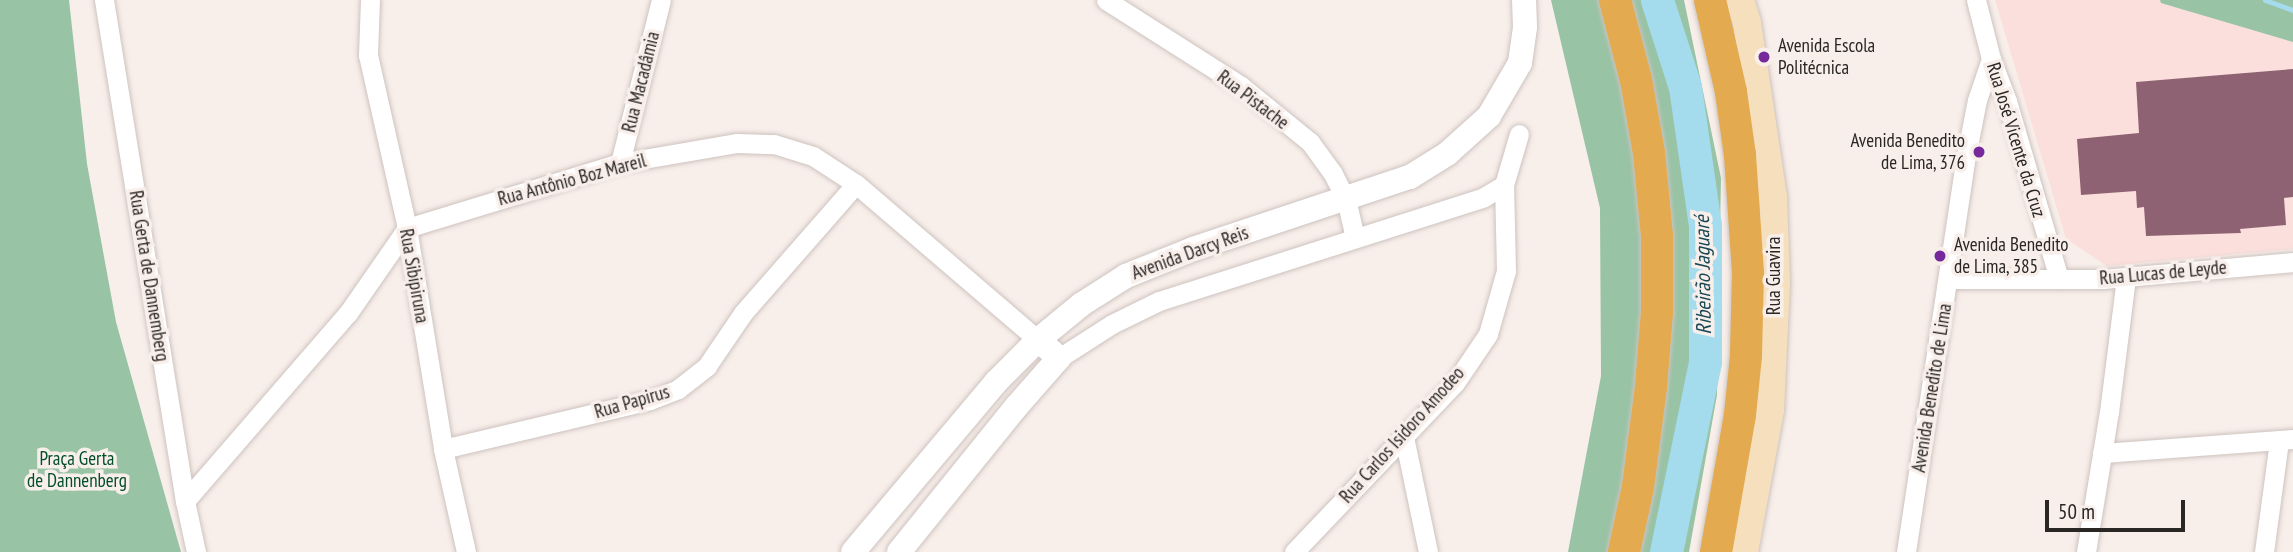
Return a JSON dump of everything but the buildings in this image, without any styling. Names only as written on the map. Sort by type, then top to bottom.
[{"type":"highway","points":[[1615,0],[1636,80],[1649,153],[1657,236],[1657,312],[1651,387],[1638,487],[1624,552]]},
{"type":"highway","points":[[1710,0],[1736,130],[1748,274],[1746,356],[1740,415],[1716,552]]},
{"type":"main road","name":"Rua Guavira","points":[[1740,0],[1749,35],[1773,196],[1776,284],[1770,410],[1745,552]]},
{"type":"street","name":"Rua Gerta de Dannemberg","points":[[104,0],[185,501],[196,552]]},
{"type":"street","name":"Rua Sibipiruna","points":[[370,0],[368,55],[407,228],[443,449],[466,552]]},
{"type":"street","name":"Rua Macadâmia","points":[[620,163],[661,0]]},
{"type":"street","name":"Rua Pistache","points":[[1106,0],[1241,86],[1310,142],[1333,174],[1346,199],[1355,238]]},
{"type":"street","name":"Avenida Darcy Reis","points":[[853,552],[974,406],[1038,340],[1082,304],[1126,276],[1193,249],[1410,177],[1447,154],[1489,116],[1520,63],[1525,27],[1524,0]]},
{"type":"street","name":"Rua José Vicente da Cruz","points":[[1976,0],[1991,59],[2007,101],[2059,279]]},
{"type":"street","name":"Avenida Benedito de Lima","points":[[1906,552],[1972,124],[1991,59]]},
{"type":"street","points":[[1504,185],[1519,134]]},
{"type":"street","name":"Rua Antônio Boz Mareil","points":[[407,228],[620,163],[737,143],[774,144],[813,156],[856,184],[1059,358]]},
{"type":"street","name":"Rua Papirus","points":[[443,449],[650,400],[678,389],[707,366],[743,313],[856,184]]},
{"type":"street","name":"Avenida Darcy Reis","points":[[899,552],[1059,358],[1112,324],[1159,301],[1464,204],[1504,185]]},
{"type":"street","name":"Rua Carlos Isidoro Amodeo","points":[[1294,552],[1455,383],[1488,334],[1506,271],[1504,185]]},
{"type":"street","points":[[185,501],[348,313],[407,228]]},
{"type":"street","name":"Rua Lucas de Leyde","points":[[1949,279],[2126,276],[2293,262]]},
{"type":"street","points":[[2086,552],[2126,276]]},
{"type":"street","points":[[974,406],[985,423],[985,446]]},
{"type":"street","points":[[1404,437],[1428,552]]},
{"type":"street","points":[[2102,453],[2286,440],[2263,552]]},
{"type":"shaded area","points":[[1995,0],[2199,0],[2293,28],[2293,249],[2107,266],[2066,239]]},
{"type":"green space","name":"Praça Gerta de Dannenberg","points":[[0,0],[69,0],[87,164],[116,322],[181,552],[0,552]]},
{"type":"green space","points":[[1551,0],[1684,0],[1721,178],[1717,395],[1689,552],[1568,552],[1601,376],[1600,208]]},
{"type":"green space","points":[[2160,0],[2293,0],[2293,42],[2161,3]]},
{"type":"waterway","name":"Ribeirão Jaguaré","points":[[1657,0],[1685,87],[1705,225],[1705,362],[1666,552]]},
{"type":"waterway","points":[[2265,0],[2293,10]]},
{"type":"place","name":"Avenida Escola Politécnica","points":[[1764,57]]},
{"type":"place","name":"Avenida Benedito de Lima, 376","points":[[1979,152]]},
{"type":"place","name":"Avenida Benedito de Lima, 385","points":[[1940,256]]}]
